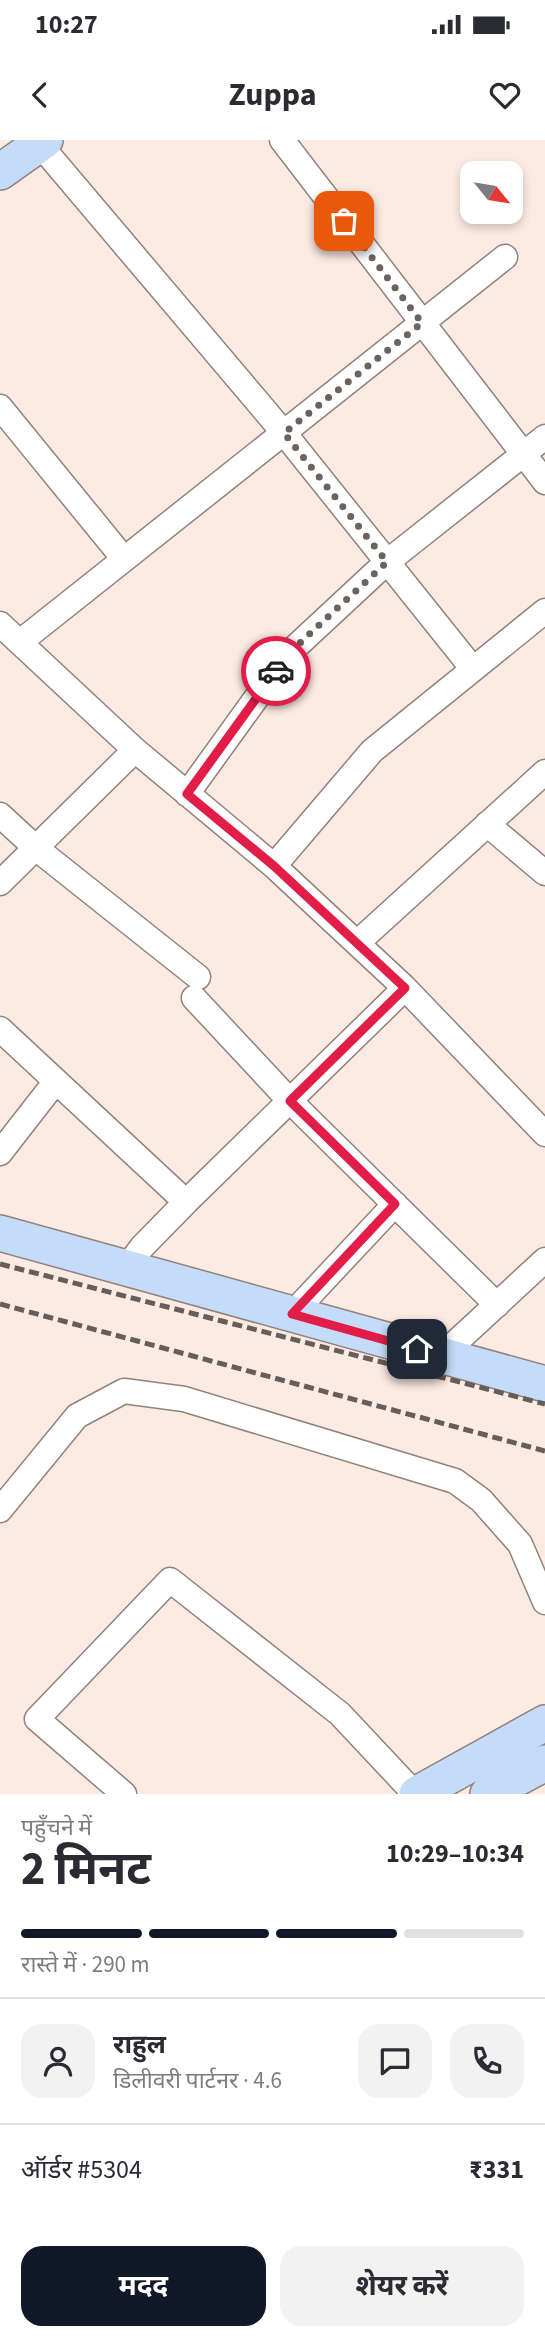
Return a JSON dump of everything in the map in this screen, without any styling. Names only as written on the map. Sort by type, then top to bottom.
[{"type":"street","points":[[282,140],[545,482]]},
{"type":"street","points":[[0,172],[40,142],[284,433],[473,669]]},
{"type":"street","points":[[20,642],[505,257]]},
{"type":"street","points":[[0,407],[124,559]]},
{"type":"street","points":[[187,794],[288,654],[387,562],[545,437]]},
{"type":"street","points":[[0,624],[135,750],[274,866],[357,943],[405,988],[545,1134]]},
{"type":"street","points":[[274,866],[372,751],[473,669],[540,624]]},
{"type":"street","points":[[0,883],[135,750]]},
{"type":"street","points":[[357,943],[545,772]]},
{"type":"street","points":[[0,815],[196,988],[290,1101],[497,1305]]},
{"type":"street","points":[[487,824],[545,873]]},
{"type":"street","points":[[126,1268],[142,1247],[186,1202],[405,988]]},
{"type":"street","points":[[0,1029],[186,1202]]},
{"type":"street","points":[[0,1153],[56,1081]]},
{"type":"street","points":[[292,1314],[395,1204]]},
{"type":"street","points":[[0,1233],[545,1384]]},
{"type":"street","points":[[441,1356],[545,1260]]},
{"type":"street","points":[[0,1510],[77,1416],[124,1391],[184,1399],[454,1481],[481,1500],[520,1544],[545,1602]]},
{"type":"street","points":[[111,1790],[37,1719],[170,1580],[340,1714],[416,1794],[545,1723]]},
{"type":"street","points":[[497,1748],[501,1786],[545,1763]]},
{"type":"railway","points":[[0,1264],[545,1404]]},
{"type":"railway","points":[[0,1304],[545,1451]]},
{"type":"way so far","points":[[276,671],[288,654],[387,562],[284,433],[422,323],[344,221]]},
{"type":"route","points":[[276,671],[187,794],[274,866],[405,988],[290,1101],[395,1204],[292,1314],[417,1349]]}]
